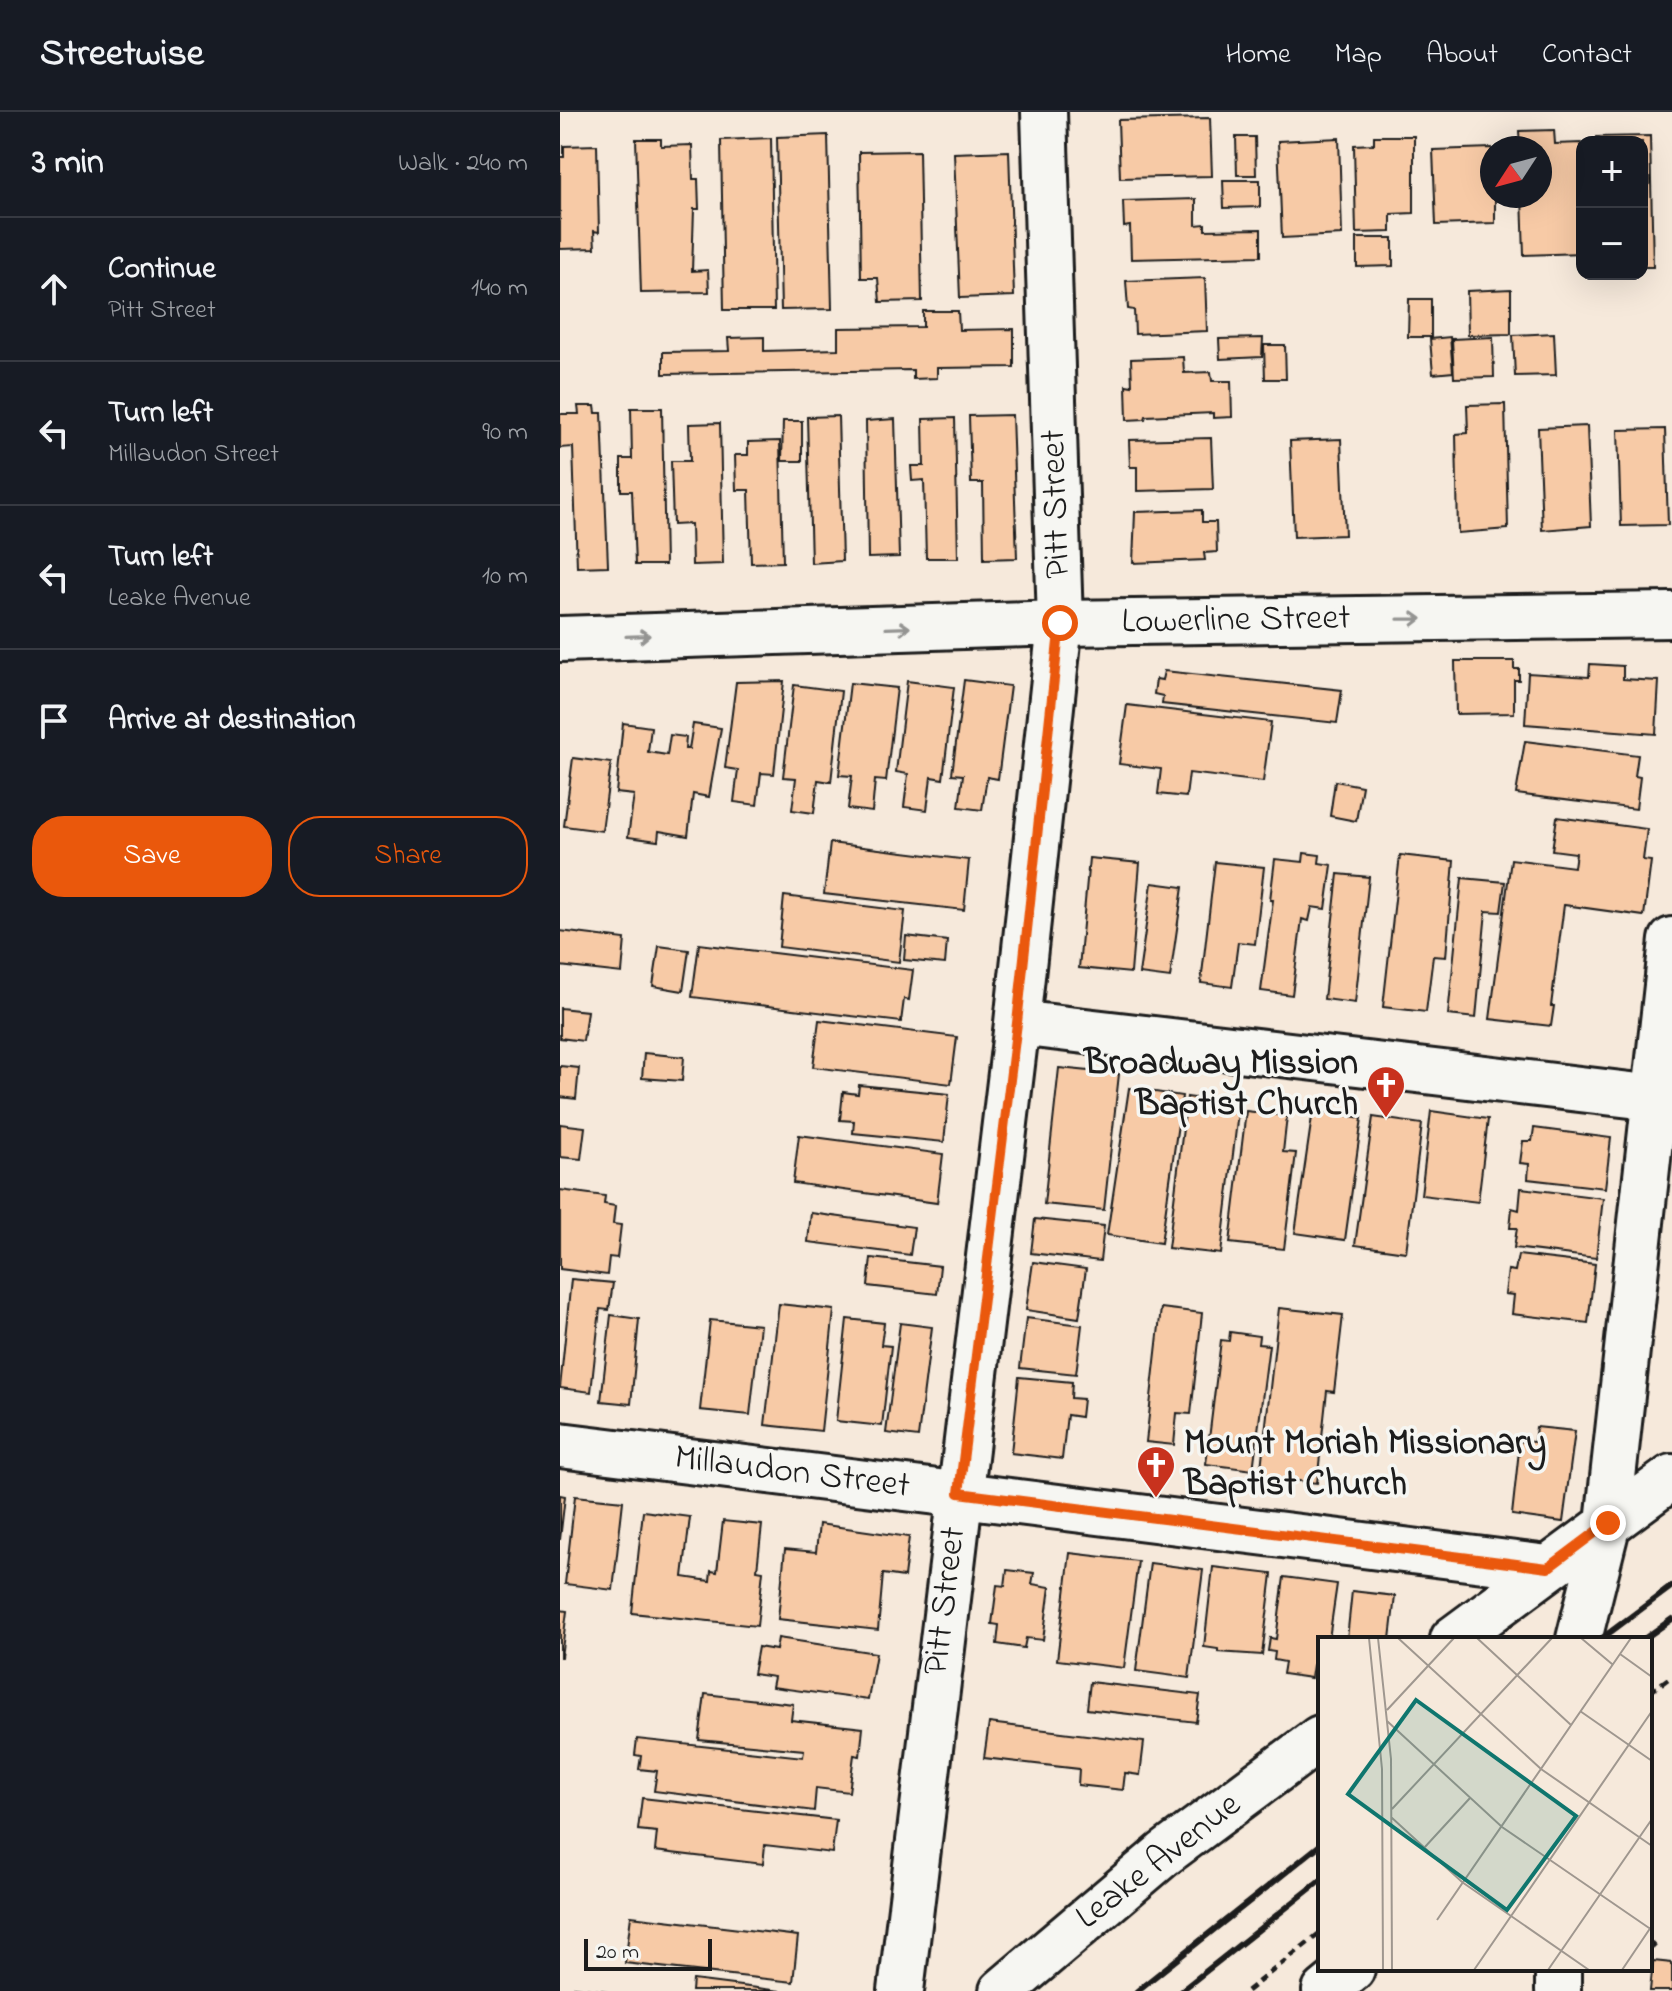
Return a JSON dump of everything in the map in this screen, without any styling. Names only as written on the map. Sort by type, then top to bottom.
[{"type":"street","name":"Pitt Street","points":[[901,1991],[1017,1023],[1060,623],[1044,112]]},
{"type":"street","name":"Lowerline Street","points":[[560,639],[1060,623],[1672,615]]},
{"type":"street","points":[[1580,1637],[1608,1523],[1672,940]]},
{"type":"street","points":[[1017,1023],[1656,1098]]},
{"type":"street","name":"Millaudon Street","points":[[560,1445],[1548,1568]]},
{"type":"street","points":[[1456,1637],[1672,1477]]},
{"type":"street","points":[[1548,1568],[1567,1637]]},
{"type":"street","name":"Leake Avenue","points":[[1002,1991],[1164,1854],[1318,1739]]},
{"type":"street","points":[[1325,1991],[1350,1971]]},
{"type":"path","points":[[1652,1691],[1672,1676]]},
{"type":"path","points":[[1247,1991],[1318,1935]]},
{"type":"building","points":[[1210,118],[1212,176],[1120,178],[1118,120]]},
{"type":"building","points":[[1554,130],[1555,144],[1576,143],[1576,253],[1524,255],[1522,208],[1552,208],[1552,136],[1519,136],[1519,131]]},
{"type":"building","points":[[828,135],[832,309],[781,310],[777,137]]},
{"type":"building","points":[[1374,136],[1414,136],[1414,213],[1391,214],[1391,232],[1356,233],[1354,145],[1374,144]]},
{"type":"building","points":[[1650,136],[1653,267],[1648,267]]},
{"type":"building","points":[[1236,137],[1255,137],[1256,175],[1237,175]]},
{"type":"building","points":[[771,138],[774,310],[724,310],[721,140]]},
{"type":"building","points":[[1339,138],[1342,235],[1282,238],[1278,141]]},
{"type":"building","points":[[636,139],[661,139],[661,146],[692,145],[693,179],[698,179],[699,209],[694,209],[692,271],[708,270],[709,292],[641,293]]},
{"type":"building","points":[[597,145],[599,232],[594,231],[595,248],[560,249],[560,157],[564,157],[564,146]]},
{"type":"building","points":[[1480,148],[1480,208],[1495,208],[1495,223],[1436,225],[1433,150]]},
{"type":"building","points":[[919,151],[922,301],[880,302],[878,278],[861,278],[859,152]]},
{"type":"building","points":[[1009,151],[1014,296],[960,298],[954,153]]},
{"type":"building","points":[[1223,180],[1260,180],[1260,207],[1224,208]]},
{"type":"building","points":[[1196,199],[1196,225],[1205,224],[1205,230],[1261,229],[1261,256],[1131,259],[1130,226],[1124,227],[1123,201]]},
{"type":"building","points":[[1357,238],[1393,238],[1393,266],[1357,267]]},
{"type":"building","points":[[1205,278],[1207,331],[1135,334],[1134,310],[1128,309],[1126,281]]},
{"type":"building","points":[[1511,289],[1511,334],[1468,335],[1467,291]]},
{"type":"building","points":[[1409,299],[1431,299],[1431,337],[1408,337]]},
{"type":"building","points":[[923,311],[958,311],[959,330],[1014,329],[1014,367],[937,368],[937,378],[913,379],[913,370],[663,374],[663,352],[729,351],[728,338],[764,337],[764,351],[838,349],[838,328],[923,327]]},
{"type":"building","points":[[1554,333],[1556,375],[1515,376],[1513,335]]},
{"type":"building","points":[[1450,337],[1453,372],[1433,374],[1430,339]]},
{"type":"building","points":[[1493,337],[1494,377],[1454,378],[1452,339]]},
{"type":"building","points":[[1263,338],[1262,357],[1220,359],[1219,339]]},
{"type":"building","points":[[1264,345],[1285,345],[1286,379],[1265,379]]},
{"type":"building","points":[[1183,357],[1184,373],[1211,372],[1212,381],[1231,381],[1232,417],[1213,418],[1213,413],[1146,416],[1145,419],[1127,420],[1126,385],[1132,386],[1131,359]]},
{"type":"building","points":[[1505,404],[1508,529],[1458,533],[1456,434],[1468,433],[1467,405]]},
{"type":"building","points":[[578,406],[595,406],[596,413],[602,413],[608,566],[577,567],[573,447],[560,448],[560,414],[579,414]]},
{"type":"building","points":[[631,408],[662,408],[665,565],[635,565],[632,491],[621,491],[621,459],[632,459]]},
{"type":"building","points":[[1012,415],[1017,558],[984,559],[983,483],[971,483],[969,416]]},
{"type":"building","points":[[838,416],[842,561],[811,563],[807,417]]},
{"type":"building","points":[[955,418],[958,558],[926,558],[924,480],[912,481],[911,466],[924,466],[923,419]]},
{"type":"building","points":[[895,419],[899,557],[868,558],[866,421]]},
{"type":"building","points":[[783,421],[802,421],[802,461],[782,461]]},
{"type":"building","points":[[720,423],[723,564],[692,565],[691,524],[673,525],[671,461],[690,461],[689,424]]},
{"type":"building","points":[[1587,426],[1591,526],[1542,530],[1538,428]]},
{"type":"building","points":[[1665,429],[1668,525],[1621,526],[1618,430]]},
{"type":"building","points":[[1211,438],[1213,489],[1137,491],[1137,467],[1130,467],[1129,440]]},
{"type":"building","points":[[1341,439],[1345,535],[1294,537],[1290,441]]},
{"type":"building","points":[[780,441],[783,562],[751,563],[749,490],[736,490],[735,455],[748,455],[748,442]]},
{"type":"building","points":[[1202,510],[1202,522],[1216,522],[1217,552],[1204,553],[1205,560],[1133,563],[1135,512]]},
{"type":"building","points":[[1455,661],[1514,661],[1514,669],[1519,669],[1519,680],[1514,680],[1514,713],[1456,714]]},
{"type":"building","points":[[1590,664],[1623,666],[1623,679],[1659,681],[1656,734],[1525,724],[1528,673],[1589,677]]},
{"type":"building","points":[[1164,671],[1342,690],[1337,723],[1162,704],[1163,696],[1154,694],[1156,679],[1162,680]]},
{"type":"building","points":[[964,680],[1010,686],[998,779],[987,777],[982,810],[959,807],[963,775],[952,774]]},
{"type":"building","points":[[784,681],[774,774],[761,773],[757,805],[734,802],[738,770],[725,768],[736,682]]},
{"type":"building","points":[[907,681],[954,687],[943,779],[931,777],[927,810],[904,807],[908,774],[896,772]]},
{"type":"building","points":[[850,683],[897,688],[886,781],[875,780],[872,812],[848,809],[852,776],[839,775]]},
{"type":"building","points":[[794,685],[841,691],[831,782],[818,780],[814,813],[792,810],[796,778],[783,777]]},
{"type":"building","points":[[1127,705],[1271,722],[1263,782],[1189,773],[1186,797],[1158,794],[1161,769],[1119,764]]},
{"type":"building","points":[[623,723],[651,727],[648,752],[667,755],[670,735],[686,737],[685,749],[689,749],[693,724],[721,728],[709,797],[693,794],[688,836],[659,831],[658,841],[628,837],[634,795],[616,793]]},
{"type":"building","points":[[1525,741],[1638,755],[1635,776],[1640,777],[1636,809],[1516,794]]},
{"type":"building","points":[[573,758],[611,763],[602,831],[564,826]]},
{"type":"building","points":[[1335,781],[1362,786],[1356,821],[1330,816]]},
{"type":"building","points":[[1557,817],[1647,829],[1643,860],[1651,861],[1644,916],[1564,905],[1551,1026],[1490,1019],[1511,859],[1574,867],[1576,853],[1552,850]]},
{"type":"building","points":[[830,843],[969,860],[964,910],[824,894]]},
{"type":"building","points":[[1304,853],[1320,855],[1319,863],[1332,865],[1326,909],[1312,907],[1309,921],[1302,919],[1292,995],[1261,991],[1275,859],[1303,862]]},
{"type":"building","points":[[1400,855],[1454,861],[1446,957],[1433,956],[1426,1012],[1383,1007]]},
{"type":"building","points":[[1089,858],[1140,863],[1131,973],[1079,968]]},
{"type":"building","points":[[1215,862],[1264,867],[1255,944],[1238,942],[1232,987],[1201,983]]},
{"type":"building","points":[[1338,874],[1369,877],[1355,1003],[1324,999]]},
{"type":"building","points":[[1462,878],[1505,882],[1501,912],[1486,911],[1476,1018],[1448,1015]]},
{"type":"building","points":[[1152,883],[1183,887],[1170,978],[1139,974]]},
{"type":"building","points":[[784,896],[905,911],[899,962],[779,947]]},
{"type":"building","points":[[560,931],[625,939],[622,973],[560,966]]},
{"type":"building","points":[[906,936],[947,941],[945,964],[904,960]]},
{"type":"building","points":[[699,944],[913,970],[909,1000],[904,999],[901,1022],[692,997]]},
{"type":"building","points":[[659,946],[689,950],[683,991],[653,986]]},
{"type":"building","points":[[560,1008],[587,1011],[583,1041],[560,1038]]},
{"type":"building","points":[[819,1020],[957,1037],[951,1084],[813,1067]]},
{"type":"building","points":[[644,1053],[684,1057],[682,1081],[642,1078]]},
{"type":"building","points":[[560,1066],[579,1068],[576,1099],[560,1097]]},
{"type":"building","points":[[1059,1068],[1119,1074],[1104,1210],[1044,1204]]},
{"type":"building","points":[[859,1085],[949,1094],[944,1142],[853,1133],[854,1121],[840,1120],[843,1092],[858,1094]]},
{"type":"building","points":[[1129,1088],[1182,1096],[1161,1243],[1107,1235]]},
{"type":"building","points":[[1187,1097],[1239,1104],[1221,1254],[1168,1248]]},
{"type":"building","points":[[1313,1110],[1362,1118],[1345,1240],[1295,1233]]},
{"type":"building","points":[[1246,1111],[1287,1116],[1283,1152],[1296,1153],[1284,1249],[1230,1243]]},
{"type":"building","points":[[1431,1111],[1488,1119],[1478,1202],[1421,1195]]},
{"type":"building","points":[[1373,1117],[1422,1124],[1406,1252],[1355,1245]]},
{"type":"building","points":[[560,1124],[585,1127],[581,1159],[560,1157]]},
{"type":"building","points":[[1534,1128],[1611,1138],[1605,1188],[1528,1179],[1529,1164],[1520,1163],[1523,1141],[1532,1141]]},
{"type":"building","points":[[799,1135],[943,1154],[937,1203],[793,1183]]},
{"type":"building","points":[[1521,1188],[1603,1198],[1596,1258],[1514,1248],[1517,1228],[1510,1228],[1512,1208],[1519,1210]]},
{"type":"building","points":[[560,1190],[605,1196],[604,1204],[615,1206],[613,1224],[621,1225],[617,1258],[609,1257],[607,1275],[560,1269]]},
{"type":"building","points":[[811,1213],[914,1227],[910,1255],[808,1242]]},
{"type":"building","points":[[1035,1219],[1104,1226],[1100,1261],[1031,1253]]},
{"type":"building","points":[[1518,1255],[1595,1264],[1588,1323],[1512,1314],[1514,1295],[1505,1294],[1508,1270],[1515,1271]]},
{"type":"building","points":[[871,1258],[940,1266],[937,1294],[868,1286]]},
{"type":"building","points":[[1033,1262],[1086,1269],[1079,1318],[1026,1310]]},
{"type":"building","points":[[571,1279],[613,1283],[609,1310],[600,1309],[591,1392],[560,1388]]},
{"type":"building","points":[[779,1304],[834,1310],[821,1431],[765,1425]]},
{"type":"building","points":[[1161,1308],[1202,1313],[1191,1414],[1177,1413],[1174,1445],[1146,1442]]},
{"type":"building","points":[[1279,1308],[1343,1315],[1334,1392],[1327,1391],[1317,1483],[1260,1477]]},
{"type":"building","points":[[611,1315],[639,1319],[631,1404],[601,1401]]},
{"type":"building","points":[[1026,1318],[1082,1325],[1076,1374],[1020,1368]]},
{"type":"building","points":[[847,1319],[884,1323],[881,1345],[891,1346],[882,1426],[836,1421]]},
{"type":"building","points":[[710,1320],[760,1325],[750,1415],[700,1410]]},
{"type":"building","points":[[900,1323],[932,1327],[918,1437],[886,1433]]},
{"type":"building","points":[[1230,1332],[1259,1336],[1258,1344],[1269,1345],[1253,1470],[1206,1464],[1221,1340],[1229,1341]]},
{"type":"building","points":[[1019,1377],[1072,1382],[1071,1398],[1083,1399],[1081,1417],[1067,1415],[1062,1459],[1011,1453]]},
{"type":"building","points":[[1536,1427],[1575,1431],[1563,1522],[1512,1515],[1520,1441],[1534,1442]]},
{"type":"building","points":[[560,1495],[565,1496],[560,1540]]},
{"type":"building","points":[[575,1496],[623,1501],[613,1590],[565,1584]]},
{"type":"building","points":[[643,1511],[690,1517],[683,1577],[710,1581],[711,1571],[717,1572],[723,1521],[762,1525],[757,1570],[763,1571],[757,1626],[632,1613]]},
{"type":"building","points":[[819,1524],[909,1537],[904,1577],[883,1574],[878,1630],[778,1619],[785,1549],[816,1552]]},
{"type":"building","points":[[1070,1553],[1138,1561],[1124,1668],[1057,1660]]},
{"type":"building","points":[[1150,1563],[1203,1570],[1189,1678],[1136,1671]]},
{"type":"building","points":[[1213,1567],[1272,1574],[1262,1655],[1218,1652],[1218,1649],[1204,1647]]},
{"type":"building","points":[[1007,1570],[1034,1573],[1032,1584],[1050,1587],[1043,1640],[1026,1638],[1024,1648],[997,1644],[999,1625],[992,1624],[997,1585],[1005,1586]]},
{"type":"building","points":[[1284,1577],[1337,1584],[1329,1637],[1318,1637],[1318,1665],[1313,1665],[1311,1678],[1283,1674],[1285,1662],[1274,1660],[1275,1652],[1268,1651],[1270,1638],[1276,1639]]},
{"type":"building","points":[[1352,1591],[1395,1596],[1390,1637],[1347,1637]]},
{"type":"building","points":[[560,1610],[567,1611],[561,1657],[560,1657]]},
{"type":"building","points":[[778,1638],[876,1653],[868,1700],[772,1687],[774,1677],[753,1674],[758,1647],[776,1650]]},
{"type":"building","points":[[1090,1682],[1200,1695],[1196,1722],[1087,1709]]},
{"type":"building","points":[[705,1694],[793,1704],[791,1720],[863,1728],[860,1756],[854,1755],[849,1792],[816,1788],[814,1811],[654,1791],[657,1771],[639,1769],[641,1756],[635,1755],[637,1739],[803,1757],[804,1750],[699,1740]]},
{"type":"building","points":[[989,1723],[1144,1742],[1140,1775],[1125,1773],[1123,1790],[1078,1785],[1079,1769],[984,1758]]},
{"type":"building","points":[[642,1798],[836,1820],[832,1853],[765,1845],[763,1864],[655,1851],[657,1832],[638,1830]]},
{"type":"building","points":[[631,1916],[798,1936],[793,1982],[625,1963]]},
{"type":"building","points":[[1653,1961],[1672,1963],[1672,1991],[1650,1991]]},
{"type":"building","points":[[693,1980],[780,1991],[692,1991]]},
{"type":"building","points":[[574,1987],[607,1991],[574,1991]]},
{"type":"railway","points":[[1604,1637],[1672,1586]]},
{"type":"railway","points":[[1647,1637],[1672,1619]]},
{"type":"railway","points":[[1137,1991],[1318,1847]]},
{"type":"railway","points":[[1181,1991],[1318,1883]]},
{"type":"place","name":"Broadway Mission Baptist Church","points":[[1386,1119]]},
{"type":"place","name":"Mount Moriah Missionary Baptist Church","points":[[1156,1499]]},
{"type":"route","points":[[1060,623],[1017,1023],[959,1493],[1548,1568],[1608,1523]]}]
